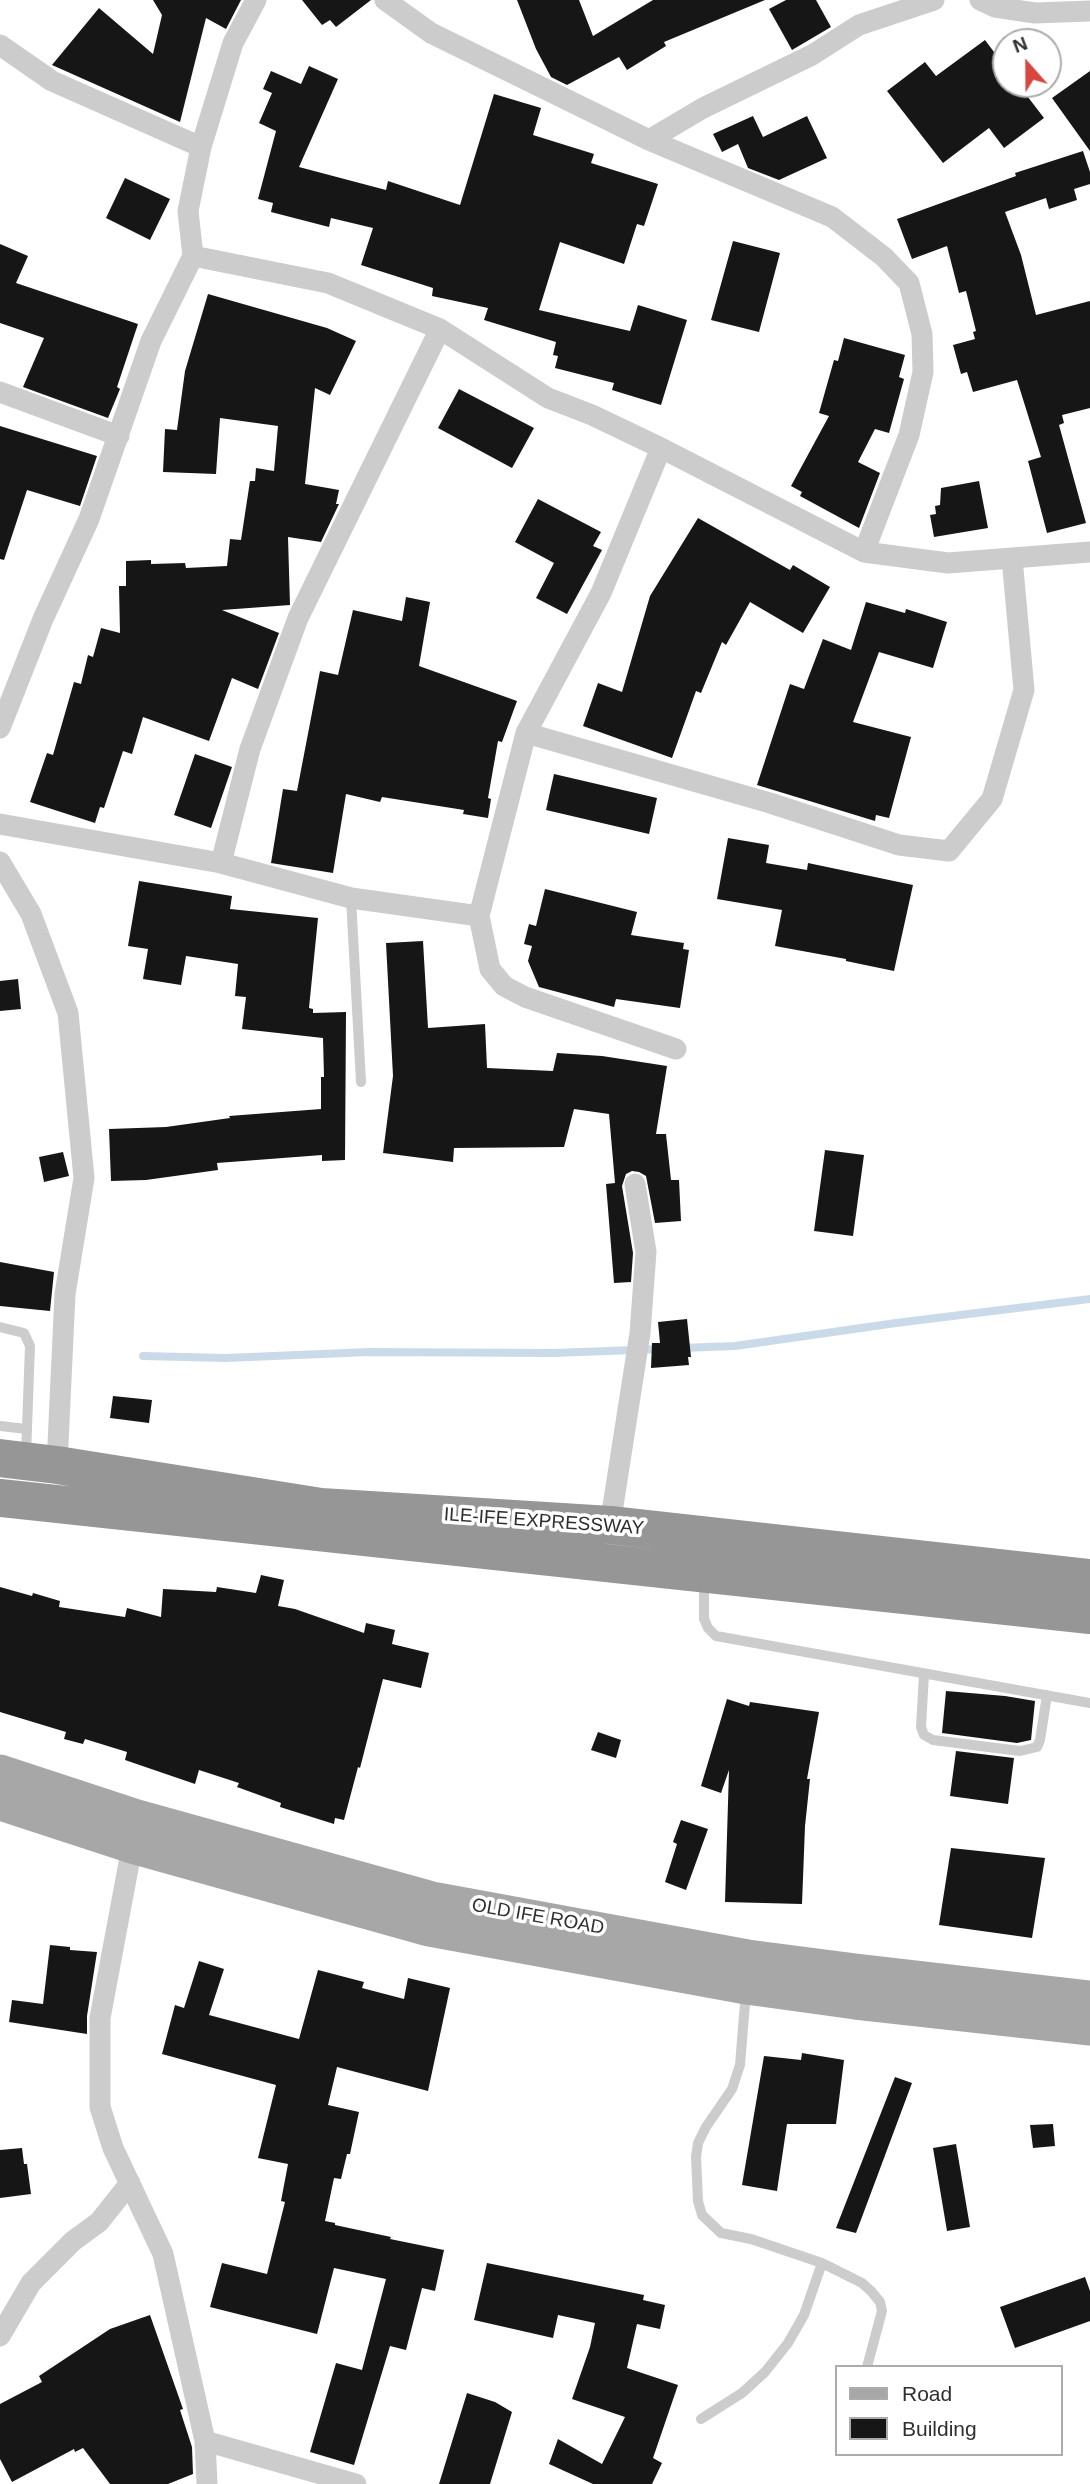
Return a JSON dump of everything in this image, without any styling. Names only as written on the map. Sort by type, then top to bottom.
[{"type":"highway","name":"ILE-IFE EXPRESSWAY","points":[[27,1454],[321,1507],[610,1525],[1090,1578]]},
{"type":"highway","name":"ILE-IFE EXPRESSWAY","points":[[0,1499],[1090,1615]]},
{"type":"main road","name":"OLD IFE ROAD","points":[[0,1771],[137,1816],[432,1898],[748,1955],[1090,1997]]},
{"type":"main road","name":"OLD IFE ROAD","points":[[0,1804],[132,1847],[429,1930],[746,1988],[1090,2029]]},
{"type":"street","points":[[0,728],[43,618],[89,519],[150,341],[193,256],[188,211],[201,147],[233,43],[256,0]]},
{"type":"street","points":[[385,0],[431,33],[649,140],[832,218],[884,257],[909,283],[922,334],[923,372],[909,435],[864,552]]},
{"type":"street","points":[[649,140],[704,108],[812,55],[859,26],[934,0]]},
{"type":"street","points":[[980,0],[995,6],[1035,13],[1090,11]]},
{"type":"street","points":[[0,45],[52,81],[201,147]]},
{"type":"street","points":[[193,256],[328,283],[440,329],[548,398],[592,415],[661,448],[864,552],[948,563],[1090,552]]},
{"type":"street","points":[[222,863],[250,749],[298,618],[440,329]]},
{"type":"street","points":[[0,392],[119,436]]},
{"type":"street","points":[[661,448],[601,593],[526,733],[479,916],[490,969],[504,986],[525,997],[676,1049]]},
{"type":"street","points":[[526,733],[770,803],[899,845],[949,850],[992,799],[1024,690],[1012,558]]},
{"type":"street","points":[[0,824],[222,863],[351,898],[479,916]]},
{"type":"street","points":[[0,862],[9,892],[31,914],[68,1013],[84,1178],[65,1294],[27,1454]]},
{"type":"street","points":[[610,1525],[640,1333],[646,1252],[635,1184]]},
{"type":"street","points":[[132,1847],[100,2018],[100,2106],[113,2148],[163,2254],[205,2441],[207,2484]]},
{"type":"street","points":[[0,2336],[31,2283],[73,2241],[99,2222],[130,2183]]},
{"type":"street","points":[[205,2441],[356,2484]]},
{"type":"lane","points":[[351,898],[361,1082]]},
{"type":"lane","points":[[0,1327],[24,1333],[30,1346],[27,1454]]},
{"type":"lane","points":[[0,1426],[27,1454]]},
{"type":"lane","points":[[704,1574],[704,1619],[716,1636],[1090,1703]]},
{"type":"lane","points":[[924,1674],[921,1727],[924,1735],[933,1740],[1020,1751],[1032,1749],[1037,1747],[1040,1740],[1047,1695]]},
{"type":"lane","points":[[746,1988],[740,2065],[732,2089],[698,2143],[698,2202],[702,2214],[721,2233],[751,2239],[822,2263],[862,2284],[880,2302],[883,2311],[868,2365]]},
{"type":"lane","points":[[701,2420],[750,2386],[788,2343],[804,2315],[822,2263]]},
{"type":"building","points":[[153,0],[241,0],[226,29],[206,18],[180,122],[52,65],[99,8],[153,54],[162,15]]},
{"type":"building","points":[[302,0],[371,0],[336,27],[330,20],[322,25]]},
{"type":"building","points":[[517,0],[579,0],[593,36],[653,0],[765,0],[664,42],[666,46],[627,70],[619,57],[567,85],[551,77],[536,49]]},
{"type":"building","points":[[786,0],[816,0],[831,27],[792,50],[769,9]]},
{"type":"building","points":[[985,40],[992,49],[992,98],[1029,98],[1044,118],[1004,148],[989,128],[943,163],[887,91],[925,62],[936,76]]},
{"type":"building","points":[[309,66],[338,79],[299,167],[386,190],[388,181],[460,205],[494,94],[541,108],[533,135],[594,154],[591,163],[658,184],[644,226],[637,224],[624,264],[560,242],[539,310],[630,331],[638,305],[687,320],[661,405],[612,390],[614,383],[555,368],[558,356],[553,355],[556,342],[484,320],[488,308],[432,296],[433,288],[361,265],[373,228],[331,218],[329,227],[271,212],[273,203],[258,199],[276,131],[259,123],[272,93],[263,89],[271,71],[301,84]]},
{"type":"building","points":[[1090,71],[1090,151],[1052,98],[1062,98],[1062,91]]},
{"type":"building","points":[[753,116],[763,137],[807,116],[827,158],[779,180],[748,168],[738,144],[722,152],[713,134]]},
{"type":"building","points":[[1083,151],[1090,172],[1090,184],[1074,189],[1077,200],[1049,209],[1046,198],[1005,212],[1021,255],[1036,315],[1090,301],[1090,408],[1062,415],[1064,423],[1059,425],[1086,523],[1047,533],[1028,461],[1041,457],[1017,380],[973,392],[967,372],[961,374],[953,345],[975,339],[973,332],[976,331],[966,291],[959,293],[947,246],[912,259],[897,219],[1016,176],[1015,173]]},
{"type":"building","points":[[125,178],[170,199],[150,240],[106,218]]},
{"type":"building","points":[[733,241],[780,253],[759,332],[711,320]]},
{"type":"building","points":[[0,244],[28,256],[16,283],[138,324],[117,387],[120,389],[108,418],[23,387],[44,338],[0,323]]},
{"type":"building","points":[[208,294],[327,328],[356,341],[330,395],[315,388],[305,484],[339,490],[336,504],[339,504],[321,542],[288,537],[290,605],[222,610],[279,633],[258,689],[232,678],[209,741],[143,717],[132,754],[123,751],[104,808],[100,807],[95,823],[30,802],[47,753],[53,755],[74,682],[81,684],[88,655],[93,657],[101,628],[120,633],[119,586],[126,586],[126,561],[151,560],[151,564],[185,563],[186,568],[227,566],[230,539],[241,540],[250,481],[255,481],[256,468],[274,471],[278,426],[220,418],[216,474],[163,472],[165,429],[177,430],[185,371]]},
{"type":"building","points":[[844,338],[905,355],[899,377],[904,379],[889,433],[875,429],[858,462],[880,473],[859,528],[800,496],[802,492],[791,486],[829,416],[819,413],[834,360],[838,361]]},
{"type":"building","points":[[459,389],[534,428],[512,468],[438,428]]},
{"type":"building","points":[[0,426],[97,456],[80,506],[27,490],[4,560],[0,559]]},
{"type":"building","points":[[979,481],[988,528],[934,537],[930,515],[936,514],[935,506],[940,505],[941,488]]},
{"type":"building","points":[[538,499],[601,532],[593,546],[602,550],[567,614],[536,598],[554,563],[515,542]]},
{"type":"building","points":[[698,518],[790,570],[793,565],[830,587],[803,633],[750,602],[726,645],[722,642],[701,693],[696,691],[672,758],[583,726],[598,683],[622,692],[650,596]]},
{"type":"building","points":[[406,597],[430,602],[419,666],[517,701],[502,742],[498,741],[488,798],[491,799],[488,818],[463,814],[464,810],[382,797],[380,802],[346,794],[333,873],[271,863],[283,789],[297,791],[320,671],[338,675],[353,610],[402,621]]},
{"type":"building","points":[[866,602],[905,613],[906,609],[947,622],[933,668],[879,652],[853,722],[911,737],[889,818],[876,815],[875,821],[757,785],[790,684],[804,689],[823,639],[851,650]]},
{"type":"building","points":[[195,754],[232,767],[211,828],[174,815]]},
{"type":"building","points":[[554,774],[657,798],[649,834],[546,810]]},
{"type":"building","points":[[728,838],[769,845],[766,863],[807,870],[808,863],[913,885],[894,971],[775,946],[782,910],[717,899]]},
{"type":"building","points":[[139,881],[232,896],[230,909],[318,918],[309,1008],[313,1009],[313,1013],[346,1012],[345,1160],[322,1161],[322,1155],[217,1163],[218,1170],[146,1180],[111,1181],[109,1129],[166,1127],[230,1118],[229,1116],[321,1109],[321,1077],[324,1077],[323,1038],[242,1029],[246,997],[235,996],[238,964],[186,956],[181,985],[143,979],[148,949],[128,946]]},
{"type":"building","points":[[545,889],[637,912],[631,935],[684,943],[683,949],[689,950],[680,1008],[616,999],[614,1007],[539,987],[528,961],[532,946],[524,944],[529,924],[536,926]]},
{"type":"building","points":[[423,941],[428,1028],[485,1024],[487,1068],[553,1071],[557,1053],[602,1056],[667,1066],[656,1134],[666,1134],[671,1180],[679,1180],[681,1221],[655,1223],[646,1176],[632,1171],[626,1174],[622,1186],[633,1253],[631,1282],[614,1283],[606,1184],[615,1183],[609,1114],[574,1109],[564,1147],[454,1148],[453,1162],[383,1153],[393,1076],[386,943]]},
{"type":"building","points":[[18,979],[21,1009],[0,1011],[0,981]]},
{"type":"building","points":[[825,1150],[864,1155],[853,1236],[814,1231]]},
{"type":"building","points":[[63,1152],[69,1176],[44,1182],[39,1157]]},
{"type":"building","points":[[0,1262],[54,1272],[50,1311],[0,1306]]},
{"type":"building","points":[[687,1319],[691,1357],[688,1357],[689,1365],[651,1368],[652,1343],[660,1343],[658,1322]]},
{"type":"building","points":[[113,1396],[152,1400],[149,1423],[110,1418]]},
{"type":"building","points":[[261,1575],[284,1580],[278,1606],[295,1609],[364,1633],[366,1623],[395,1630],[392,1644],[429,1653],[421,1688],[383,1679],[344,1820],[335,1818],[334,1824],[280,1807],[281,1803],[237,1787],[239,1783],[199,1770],[195,1784],[125,1760],[127,1752],[85,1739],[83,1744],[64,1739],[66,1732],[0,1712],[0,1587],[60,1601],[59,1607],[125,1617],[127,1608],[161,1617],[163,1589],[216,1592],[217,1587],[256,1593]]},
{"type":"building","points":[[946,1691],[1035,1701],[1031,1740],[1017,1743],[942,1733]]},
{"type":"building","points":[[727,1699],[749,1706],[750,1702],[819,1712],[807,1779],[810,1779],[802,1904],[725,1902],[729,1770],[721,1793],[701,1786]]},
{"type":"building","points":[[598,1732],[621,1740],[616,1758],[591,1750]]},
{"type":"building","points":[[956,1751],[1014,1758],[1008,1804],[950,1796]]},
{"type":"building","points":[[681,1820],[708,1829],[686,1890],[665,1882],[677,1844],[673,1842]]},
{"type":"building","points":[[951,1848],[1045,1858],[1032,1938],[939,1925]]},
{"type":"building","points":[[50,1945],[97,1952],[87,2016],[87,2034],[9,2022],[12,2000],[43,2004]]},
{"type":"building","points":[[199,1961],[224,1969],[209,2015],[299,2039],[318,1970],[364,1982],[362,1988],[404,1999],[408,1978],[450,1988],[428,2091],[337,2067],[328,2105],[359,2112],[350,2154],[347,2154],[341,2179],[334,2178],[325,2221],[444,2250],[435,2291],[422,2288],[406,2350],[390,2346],[354,2465],[310,2452],[336,2363],[362,2370],[386,2279],[334,2268],[317,2334],[210,2307],[222,2263],[267,2274],[285,2202],[281,2201],[288,2164],[258,2158],[276,2085],[162,2054],[175,2005],[184,2008]]},
{"type":"building","points":[[802,2053],[844,2060],[836,2124],[787,2124],[777,2191],[742,2185],[764,2056],[801,2060]]},
{"type":"building","points":[[895,2077],[912,2083],[856,2233],[836,2228]]},
{"type":"building","points":[[1053,2124],[1055,2146],[1033,2148],[1030,2125]]},
{"type":"building","points":[[956,2144],[970,2227],[947,2231],[933,2148]]},
{"type":"building","points":[[22,2148],[31,2194],[0,2198],[0,2150]]},
{"type":"building","points":[[487,2263],[644,2295],[643,2300],[665,2305],[660,2329],[637,2324],[627,2368],[678,2385],[653,2458],[662,2463],[652,2484],[593,2484],[549,2464],[558,2439],[602,2464],[625,2417],[572,2399],[590,2347],[595,2323],[558,2315],[553,2338],[474,2320]]},
{"type":"building","points":[[1085,2277],[1090,2291],[1090,2321],[1015,2348],[1000,2307]]},
{"type":"building","points":[[150,2315],[183,2409],[180,2410],[192,2447],[193,2474],[168,2484],[110,2484],[83,2448],[75,2452],[74,2449],[12,2482],[0,2459],[0,2404],[42,2382],[39,2376],[110,2329]]},
{"type":"building","points":[[467,2393],[495,2402],[512,2412],[490,2484],[439,2484]]},
{"type":"waterway","points":[[681,1348],[735,1346],[1090,1299]]},
{"type":"waterway","points":[[143,1356],[226,1358],[369,1352],[554,1353],[661,1349]]}]
